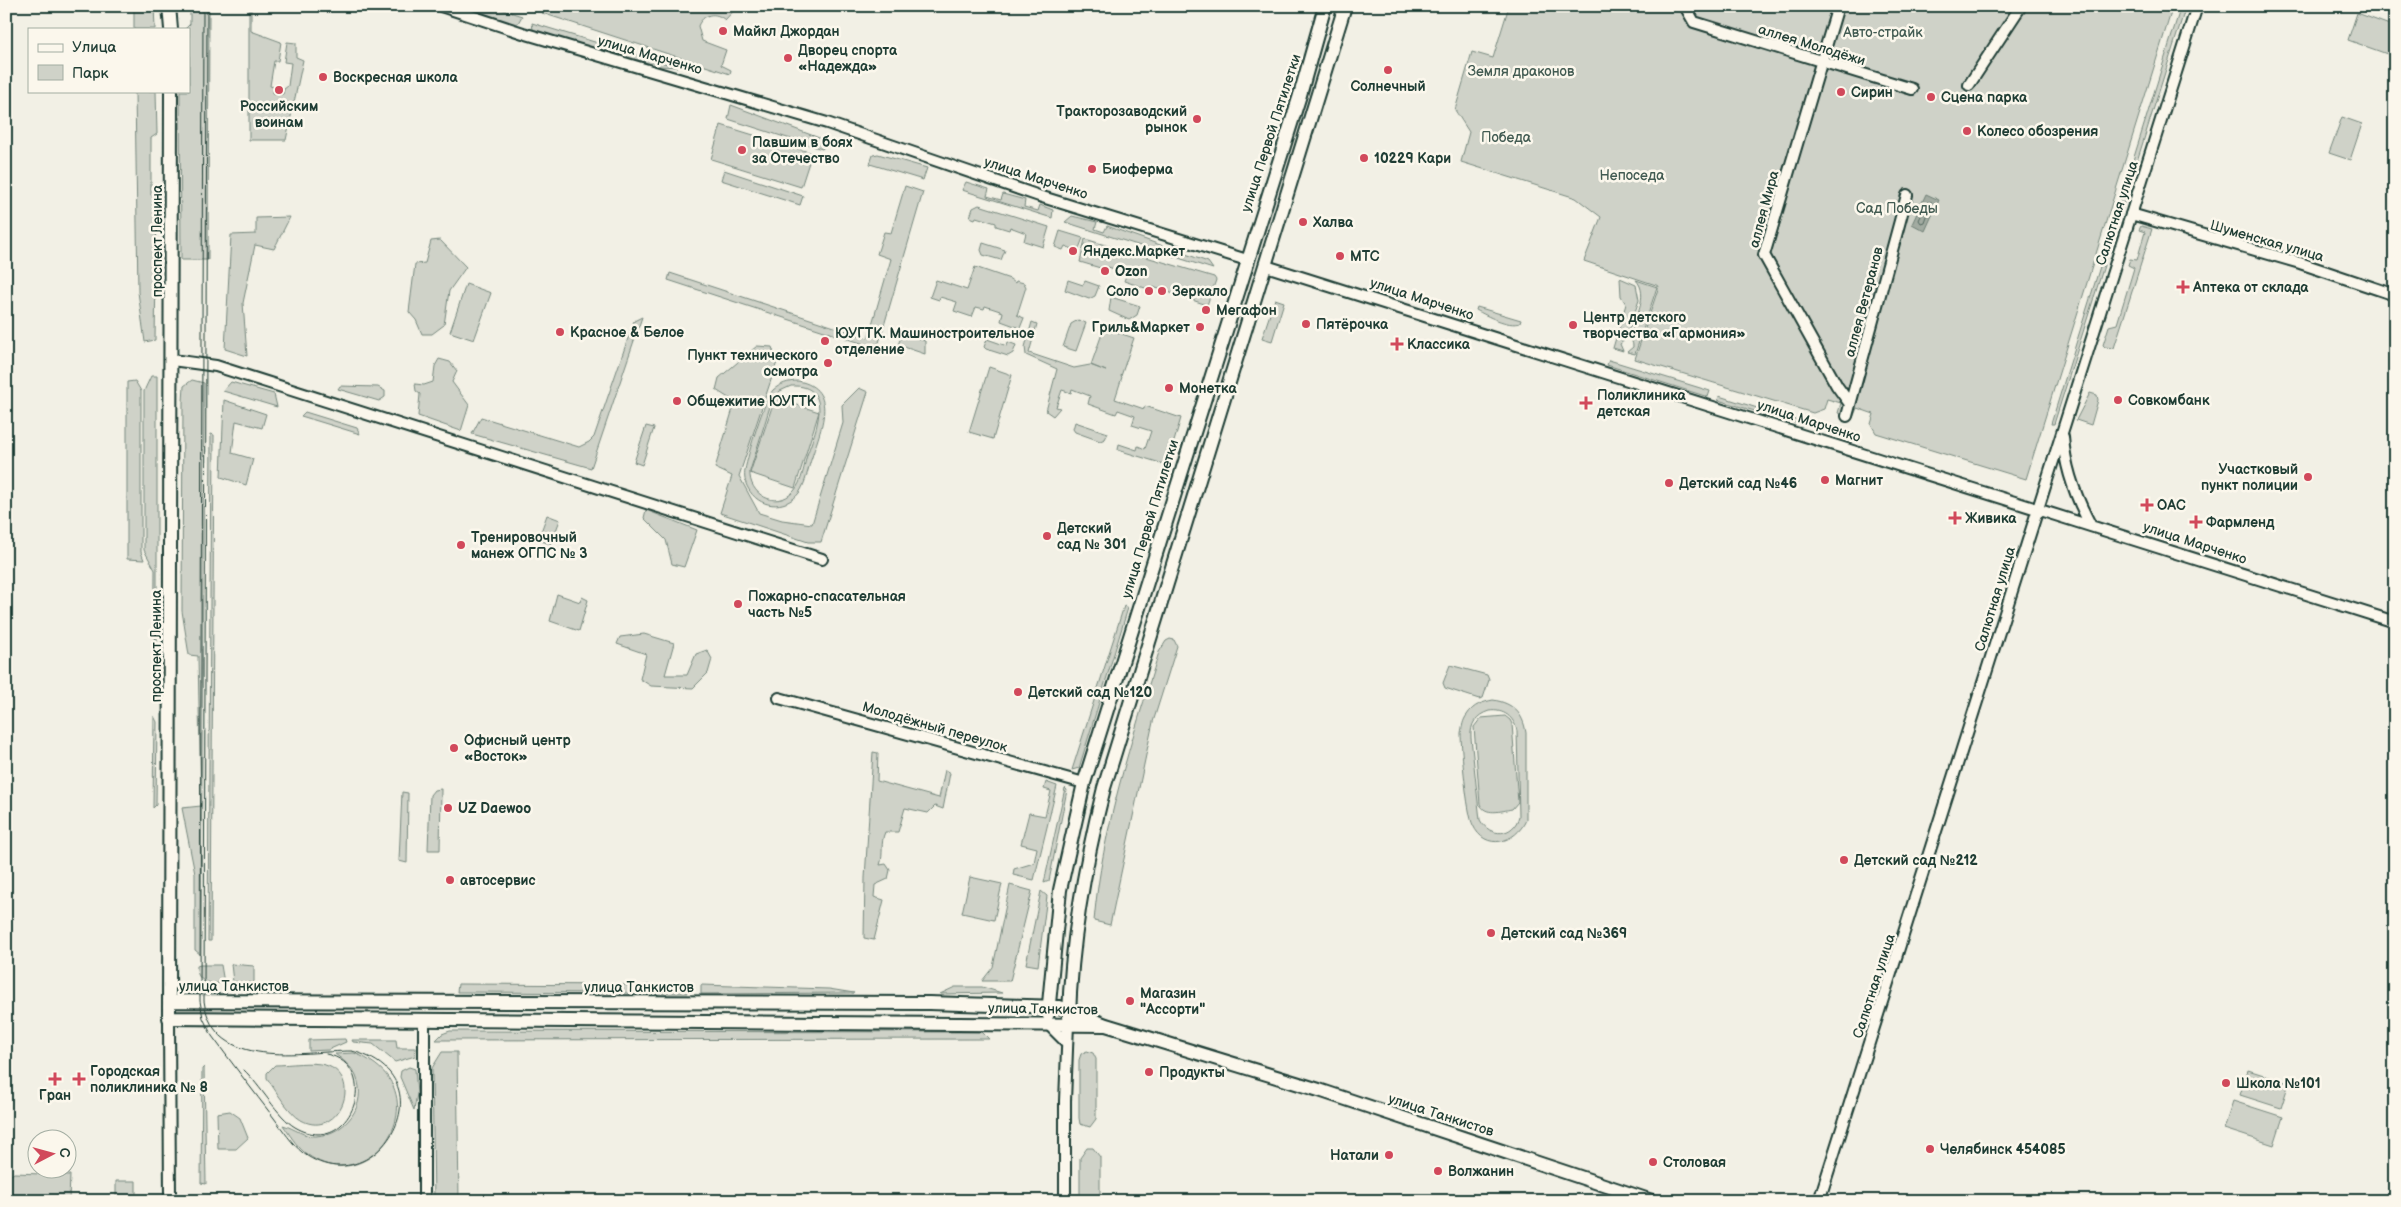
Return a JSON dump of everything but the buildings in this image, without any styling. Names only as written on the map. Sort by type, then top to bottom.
[{"type":"main road","name":"улица Первой Пятилетки","points":[[1048,1024],[1048,1007],[1060,890],[1084,783],[1300,95],[1325,6]]},
{"type":"main road","points":[[1068,1024],[1079,904],[1089,849],[1104,788],[1345,6]]},
{"type":"main road","name":"проспект Ленина","points":[[170,1018],[171,92]]},
{"type":"main road","name":"улица Марченко","points":[[1247,260],[1266,266]]},
{"type":"main road","name":"улица Танкистов","points":[[169,1001],[929,1003],[1069,1009],[1106,1025],[1319,1090],[1652,1201]]},
{"type":"main road","points":[[424,1002],[424,1019]]},
{"type":"main road","name":"улица Танкистов","points":[[170,1018],[1106,1025]]},
{"type":"street","name":"улица Марченко","points":[[441,6],[523,33],[819,120],[1040,196],[1247,260]]},
{"type":"street","name":"аллея Молодёжи","points":[[1685,6],[1694,22],[1821,63],[1912,89]]},
{"type":"street","name":"аллея Мира","points":[[1838,6],[1764,255],[1850,404]]},
{"type":"street","points":[[1970,84],[2021,6]]},
{"type":"street","name":"Салютная улица","points":[[1819,1201],[1907,929],[2037,509],[2197,6]]},
{"type":"street","name":"аллея Ветеранов","points":[[1847,416],[1907,195]]},
{"type":"street","name":"Шуменская улица","points":[[2131,214],[2300,263],[2395,295]]},
{"type":"street","name":"улица Марченко","points":[[1266,266],[2395,622]]},
{"type":"street","points":[[172,360],[216,366],[822,559]]},
{"type":"street","points":[[2062,430],[2064,450],[2074,492],[2090,526]]},
{"type":"street","name":"Молодёжный переулок","points":[[779,698],[1084,783]]},
{"type":"street","name":"проспект Ленина","points":[[170,1018],[170,1201]]},
{"type":"street","points":[[424,1019],[424,1201]]},
{"type":"street","points":[[1048,1024],[1067,1043]]},
{"type":"street","points":[[1065,1201],[1068,1024]]},
{"type":"green space","points":[[134,6],[154,6],[155,28],[134,28]]},
{"type":"green space","points":[[190,6],[209,6],[208,260],[181,260],[180,92],[190,92],[190,28],[186,28],[190,24]]},
{"type":"green space","points":[[249,6],[251,6],[251,31],[281,42],[278,61],[274,61],[270,86],[274,87],[273,93],[283,94],[284,89],[288,86],[291,63],[284,62],[287,42],[296,43],[296,57],[303,60],[286,140],[249,140]]},
{"type":"green space","points":[[464,6],[491,6],[522,16],[518,23],[512,24]]},
{"type":"green space","points":[[545,6],[738,6],[725,20],[717,15],[710,15],[706,16],[698,26],[702,41],[726,50],[721,65],[731,70],[730,74],[542,13]]},
{"type":"green space","name":"Сад Победы","points":[[1509,6],[2173,6],[2026,479],[1876,433],[1871,424],[1874,414],[1857,408],[1853,418],[1838,413],[1841,403],[1827,399],[1824,409],[1813,413],[1635,359],[1659,286],[1584,261],[1601,217],[1576,198],[1461,162],[1469,132],[1455,110],[1472,52],[1493,58]]},
{"type":"green space","points":[[2181,6],[2186,6],[2054,424],[2051,424]]},
{"type":"green space","points":[[2357,13],[2395,27],[2395,41],[2390,55],[2348,40]]},
{"type":"green space","points":[[532,23],[677,67],[659,66],[548,35],[533,30]]},
{"type":"green space","points":[[135,92],[156,92],[157,134],[151,138],[151,195],[157,198],[155,340],[145,342],[138,292]]},
{"type":"green space","points":[[731,105],[830,142],[822,149],[728,119]]},
{"type":"green space","points":[[2342,117],[2362,124],[2350,160],[2329,153]]},
{"type":"green space","points":[[721,125],[812,153],[801,187],[711,159]]},
{"type":"green space","points":[[878,154],[927,168],[923,180],[870,164],[873,155]]},
{"type":"green space","points":[[724,170],[803,196],[800,205],[721,180]]},
{"type":"green space","points":[[966,182],[989,189],[987,196],[1001,200],[1003,194],[1025,200],[1024,207],[1038,211],[1040,205],[1053,210],[1052,218],[962,190]]},
{"type":"green space","points":[[905,186],[923,192],[878,346],[874,351],[864,344],[668,280],[670,273],[868,338],[891,259],[877,254],[884,232],[891,233]]},
{"type":"green space","points":[[979,205],[1049,227],[1043,247],[1024,241],[1026,233],[1010,227],[1009,230],[996,226],[996,223],[970,217],[973,208]]},
{"type":"green space","points":[[1072,216],[1097,222],[1095,229],[1104,232],[1107,226],[1208,262],[1213,269],[1065,222]]},
{"type":"green space","points":[[290,217],[274,249],[255,245],[243,303],[247,356],[225,349],[231,235],[256,234],[256,218]]},
{"type":"green space","points":[[2141,226],[2152,229],[2114,348],[2105,347],[2103,345],[2109,326],[2117,324],[2134,268],[2128,265],[2130,259],[2137,260],[2145,232],[2139,230]]},
{"type":"green space","points":[[1060,231],[1083,238],[1078,251],[1065,246],[1063,250],[1055,247]]},
{"type":"green space","points":[[1085,239],[1214,277],[1216,280],[1207,305],[1153,287],[1151,290],[1124,281],[1127,273],[1108,267],[1107,270],[1080,262]]},
{"type":"green space","points":[[440,240],[466,267],[449,291],[444,325],[432,334],[422,334],[416,320],[409,312],[415,264],[425,263],[431,241]]},
{"type":"green space","points":[[983,243],[1005,250],[1001,260],[983,255],[981,250]]},
{"type":"green space","points":[[975,267],[1010,279],[1015,283],[1016,281],[1024,283],[1026,287],[1017,315],[1024,318],[1020,328],[1001,321],[1003,312],[985,306],[984,309],[976,307],[972,317],[954,311],[957,302],[940,297],[939,300],[930,297],[936,280],[967,290]]},
{"type":"green space","points":[[1620,278],[1636,285],[1639,300],[1626,339],[1620,344],[1623,351],[1613,348],[1626,304],[1621,296]]},
{"type":"green space","points":[[1068,280],[1083,285],[1085,281],[1099,286],[1095,296],[1089,299],[1065,290]]},
{"type":"green space","points":[[1636,280],[1657,287],[1635,354],[1627,352],[1633,347],[1631,335],[1640,307],[1642,293]]},
{"type":"green space","points":[[466,284],[491,293],[474,340],[450,332]]},
{"type":"green space","points":[[1111,297],[1140,306],[1137,315],[1129,320],[1109,311]]},
{"type":"green space","points":[[1275,299],[1284,302],[1272,341],[1262,338]]},
{"type":"green space","points":[[1477,307],[1521,320],[1520,323],[1510,324],[1498,320],[1476,310]]},
{"type":"green space","points":[[642,317],[591,468],[472,434],[481,417],[579,447],[589,442],[594,437],[634,321]]},
{"type":"green space","points":[[1078,320],[1086,323],[1076,351],[1063,347],[1071,324]]},
{"type":"green space","points":[[1032,322],[1037,324],[1029,353],[1074,368],[1090,365],[1106,371],[1091,365],[1104,328],[1134,338],[1115,399],[1144,409],[1145,406],[1181,418],[1167,465],[1118,450],[1119,444],[1137,450],[1138,446],[1145,449],[1151,431],[1132,425],[1135,416],[1118,410],[1116,414],[1088,404],[1090,396],[1072,389],[1071,393],[1062,390],[1056,407],[1060,408],[1053,416],[1046,411],[1057,369],[1026,355],[1025,347]]},
{"type":"green space","points":[[902,334],[925,341],[925,354],[898,345]]},
{"type":"green space","points":[[987,339],[1007,346],[1008,342],[1016,345],[1013,353],[1008,356],[986,349],[984,347]]},
{"type":"green space","points":[[757,346],[772,347],[777,362],[739,476],[759,513],[782,520],[812,524],[843,423],[842,405],[859,388],[868,392],[821,542],[808,542],[720,513],[732,476],[715,468],[735,402],[716,390],[719,378]]},
{"type":"green space","points":[[439,359],[450,362],[457,371],[452,382],[469,405],[461,431],[418,416],[420,394],[416,391],[415,384],[424,385],[433,382],[435,366]]},
{"type":"green space","points":[[1609,360],[1710,391],[1708,397],[1607,365]]},
{"type":"green space","points":[[989,367],[1012,375],[993,439],[969,432]]},
{"type":"green space","points":[[151,376],[157,376],[157,693],[154,695],[155,570],[144,550],[144,391]]},
{"type":"green space","points":[[192,380],[204,383],[201,955],[195,950],[195,874],[182,808],[201,806],[198,656],[189,655],[182,611],[183,402],[184,386]]},
{"type":"green space","points":[[135,381],[141,391],[141,552],[144,560],[127,559],[127,382]]},
{"type":"green space","points":[[798,381],[811,385],[819,393],[823,402],[824,412],[822,424],[805,480],[799,493],[787,503],[772,505],[758,500],[752,495],[746,484],[745,470],[749,452],[769,396],[778,386]],"holes":[[[791,386],[805,387],[814,393],[818,401],[819,411],[814,435],[797,487],[787,497],[772,500],[758,493],[751,479],[750,471],[772,400],[780,391]]]},
{"type":"green space","points":[[231,382],[274,394],[277,407],[223,391]]},
{"type":"green space","points":[[340,386],[378,387],[385,391],[385,397],[379,401],[338,389]]},
{"type":"green space","points":[[2090,393],[2097,395],[2098,400],[2091,425],[2076,420]]},
{"type":"green space","points":[[1719,396],[1799,421],[1798,424],[1718,400]]},
{"type":"green space","points":[[775,398],[819,412],[795,488],[750,473]]},
{"type":"green space","points":[[224,400],[266,414],[262,428],[236,421],[232,453],[253,459],[246,485],[221,477]]},
{"type":"green space","points":[[305,412],[357,428],[360,434],[301,416]]},
{"type":"green space","points":[[1075,422],[1108,433],[1105,439],[1100,441],[1075,432],[1073,429]]},
{"type":"green space","points":[[646,426],[654,428],[642,465],[634,462]]},
{"type":"green space","points":[[211,434],[214,435],[211,941],[208,941]]},
{"type":"green space","points":[[646,510],[697,530],[684,567],[672,564],[666,540],[644,518]]},
{"type":"green space","points":[[547,515],[560,520],[551,544],[538,540]]},
{"type":"green space","points":[[557,594],[580,602],[582,597],[588,600],[579,631],[550,621]]},
{"type":"green space","points":[[1124,606],[1128,608],[1079,768],[1072,770]]},
{"type":"green space","points":[[644,634],[674,643],[665,675],[687,675],[696,654],[707,650],[712,659],[708,673],[693,688],[651,686],[640,679],[646,654],[617,644],[620,637]]},
{"type":"green space","points":[[1174,640],[1177,646],[1153,722],[1110,925],[1094,921],[1098,887],[1111,819],[1119,785],[1159,652],[1166,641]]},
{"type":"green space","points":[[1450,665],[1487,675],[1489,680],[1483,698],[1479,699],[1445,688],[1443,683]]},
{"type":"green space","points":[[1493,700],[1500,701],[1516,710],[1525,726],[1526,733],[1526,820],[1515,834],[1508,839],[1500,841],[1485,839],[1473,825],[1467,795],[1461,733],[1469,712],[1475,706]],"holes":[[[1494,711],[1508,715],[1516,726],[1517,731],[1519,816],[1512,828],[1501,833],[1490,830],[1480,820],[1471,738],[1473,724],[1477,718],[1484,713]]]},
{"type":"green space","points":[[154,716],[157,722],[156,805],[153,808]]},
{"type":"green space","points":[[1505,716],[1512,724],[1518,802],[1512,809],[1489,811],[1482,808],[1480,804],[1474,727],[1481,718]]},
{"type":"green space","points":[[873,752],[878,753],[877,781],[939,798],[945,770],[950,773],[943,809],[935,806],[928,813],[905,808],[898,832],[885,832],[880,865],[886,864],[890,870],[888,879],[875,885],[874,897],[884,900],[874,940],[864,938],[865,878]]},
{"type":"green space","points":[[1046,782],[1057,786],[1034,880],[1013,875],[1014,869],[1034,863],[1037,848],[1021,844],[1029,813],[1045,816],[1051,791],[1044,789]]},
{"type":"green space","points":[[1065,788],[1067,790],[1049,881],[1044,883]]},
{"type":"green space","points":[[441,789],[440,850],[428,850],[430,795],[434,790]]},
{"type":"green space","points":[[402,792],[408,793],[407,863],[399,861]]},
{"type":"green space","points":[[970,877],[1002,884],[994,920],[962,913]]},
{"type":"green space","points":[[1010,885],[1032,891],[1010,981],[982,981],[993,967]]},
{"type":"green space","points":[[1041,891],[1047,896],[1038,966],[1026,964]]},
{"type":"green space","points":[[231,964],[254,966],[254,983],[233,982]]},
{"type":"green space","points":[[221,965],[224,983],[209,983],[201,979],[197,972],[197,966]]},
{"type":"green space","points":[[458,984],[632,985],[632,993],[457,992]]},
{"type":"green space","points":[[644,985],[687,985],[687,993],[644,993]]},
{"type":"green space","points":[[701,985],[829,989],[854,993],[701,994]]},
{"type":"green space","points":[[955,987],[982,987],[1002,993],[940,994]]},
{"type":"green space","points":[[450,1031],[982,1032],[989,1039],[436,1040],[442,1034]]},
{"type":"green space","points":[[345,1039],[346,1042],[328,1050],[309,1051],[309,1040]]},
{"type":"green space","points":[[352,1040],[396,1040],[397,1048],[416,1048],[415,1056],[395,1062],[373,1044],[353,1042]]},
{"type":"green space","points":[[1087,1051],[1093,1053],[1096,1059],[1096,1119],[1090,1127],[1080,1124],[1079,1118],[1079,1060],[1081,1054]]},
{"type":"green space","points":[[442,1052],[457,1052],[459,1201],[434,1201],[432,1068]]},
{"type":"green space","points":[[354,1053],[381,1070],[395,1091],[397,1114],[389,1136],[374,1154],[354,1165],[329,1165],[304,1152],[295,1143],[283,1125],[303,1134],[316,1136],[337,1130],[345,1124],[357,1107],[359,1087],[352,1069],[335,1054]]},
{"type":"green space","points":[[319,1064],[337,1071],[343,1081],[345,1093],[336,1115],[326,1122],[315,1124],[296,1117],[282,1101],[267,1078],[267,1073],[275,1065]]},
{"type":"green space","points":[[204,1067],[206,1184],[201,1183],[202,1069]]},
{"type":"green space","points":[[409,1067],[415,1069],[417,1094],[414,1110],[400,1077],[401,1071]]},
{"type":"green space","points":[[2248,1070],[2289,1083],[2281,1108],[2240,1095]]},
{"type":"green space","points":[[2233,1101],[2283,1117],[2274,1145],[2224,1129]]},
{"type":"green space","points":[[230,1111],[240,1118],[248,1138],[236,1149],[218,1149],[217,1113]]},
{"type":"green space","points":[[1087,1148],[1093,1148],[1100,1157],[1100,1201],[1080,1201],[1080,1158]]},
{"type":"green space","points":[[14,1173],[28,1174],[28,1180],[70,1180],[69,1201],[6,1201],[6,1178]]},
{"type":"green space","points":[[116,1181],[136,1181],[136,1201],[116,1201]]},
{"type":"water","points":[[1926,194],[1939,200],[1925,231],[1912,224]]},
{"type":"tram line","points":[[203,6],[200,1001],[203,1018],[212,1036],[295,1145],[303,1153],[330,1165],[356,1164],[377,1151],[393,1132],[400,1109],[397,1086],[382,1065],[352,1051],[285,1054],[263,1053],[242,1048],[224,1039],[211,1024],[204,1001],[207,6]]},
{"type":"tram line","points":[[244,1070],[282,1116],[295,1127],[315,1134],[332,1131],[345,1121],[353,1107],[356,1091],[354,1075],[344,1062],[326,1054]]},
{"type":"place","name":"Майкл Джордан","points":[[723,31]]},
{"type":"place","name":"Дворец спорта «Надежда»","points":[[788,58]]},
{"type":"place","name":"Солнечный","points":[[1388,70]]},
{"type":"place","name":"Воскресная школа","points":[[323,77]]},
{"type":"place","name":"Российским воинам","points":[[279,90]]},
{"type":"place","name":"Сирин","points":[[1841,92]]},
{"type":"place","name":"Сцена парка","points":[[1931,97]]},
{"type":"place","name":"Тракторозаводский рынок","points":[[1197,119]]},
{"type":"place","name":"Колесо обозрения","points":[[1967,131]]},
{"type":"place","name":"Павшим в боях за Отечество","points":[[742,150]]},
{"type":"place","name":"10229 Кари","points":[[1364,158]]},
{"type":"place","name":"Биоферма","points":[[1092,169]]},
{"type":"place","name":"Халва","points":[[1303,222]]},
{"type":"place","name":"Яндекс.Маркет","points":[[1073,251]]},
{"type":"place","name":"МТС","points":[[1340,256]]},
{"type":"place","name":"Ozon","points":[[1105,271]]},
{"type":"place","name":"Аптека от склада","points":[[2183,287]]},
{"type":"place","name":"Соло","points":[[1149,291]]},
{"type":"place","name":"Зеркало","points":[[1162,291]]},
{"type":"place","name":"Мегафон","points":[[1206,310]]},
{"type":"place","name":"Пятёрочка","points":[[1306,324]]},
{"type":"place","name":"Центр детского творчества «Гармония»","points":[[1573,325]]},
{"type":"place","name":"Гриль&Маркет","points":[[1200,327]]},
{"type":"place","name":"Красное & Белое","points":[[560,332]]},
{"type":"place","name":"ЮУГТК. Машиностроительное отделение","points":[[825,341]]},
{"type":"place","name":"Классика","points":[[1397,344]]},
{"type":"place","name":"Пункт технического осмотра","points":[[828,363]]},
{"type":"place","name":"Монетка","points":[[1169,388]]},
{"type":"place","name":"Совкомбанк","points":[[2118,400]]},
{"type":"place","name":"Общежитие ЮУГТК","points":[[677,401]]},
{"type":"place","name":"Поликлиника детская","points":[[1586,403]]},
{"type":"place","name":"Участковый пункт полиции","points":[[2308,477]]},
{"type":"place","name":"Магнит","points":[[1825,480]]},
{"type":"place","name":"Детский сад №46","points":[[1669,483]]},
{"type":"place","name":"ОАС","points":[[2147,505]]},
{"type":"place","name":"Живика","points":[[1955,518]]},
{"type":"place","name":"Фармленд","points":[[2196,522]]},
{"type":"place","name":"Детский сад № 301","points":[[1047,536]]},
{"type":"place","name":"Тренировочный манеж ОГПС № 3","points":[[461,545]]},
{"type":"place","name":"Пожарно-спасательная часть №5","points":[[738,604]]},
{"type":"place","name":"Детский сад №120","points":[[1018,692]]},
{"type":"place","name":"Офисный центр «Восток»","points":[[454,748]]},
{"type":"place","name":"UZ Daewoo","points":[[448,808]]},
{"type":"place","name":"Детский сад №212","points":[[1844,860]]},
{"type":"place","name":"автосервис","points":[[450,880]]},
{"type":"place","name":"Детский сад №369","points":[[1491,933]]},
{"type":"place","name":"Магазин \"Ассорти\"","points":[[1130,1001]]},
{"type":"place","name":"Продукты","points":[[1149,1072]]},
{"type":"place","name":"Гран","points":[[55,1079]]},
{"type":"place","name":"Городская поликлиника № 8","points":[[79,1079]]},
{"type":"place","name":"Школа №101","points":[[2226,1083]]},
{"type":"place","name":"Челябинск 454085","points":[[1930,1149]]},
{"type":"place","name":"Натали","points":[[1389,1155]]},
{"type":"place","name":"Столовая","points":[[1653,1162]]},
{"type":"place","name":"Волжанин","points":[[1438,1171]]},
{"type":"park label","name":"Авто-страйк","points":[[1883,32]]},
{"type":"park label","name":"Земля драконов","points":[[1521,71]]},
{"type":"park label","name":"Победа","points":[[1506,137]]},
{"type":"park label","name":"Непоседа","points":[[1632,175]]}]
